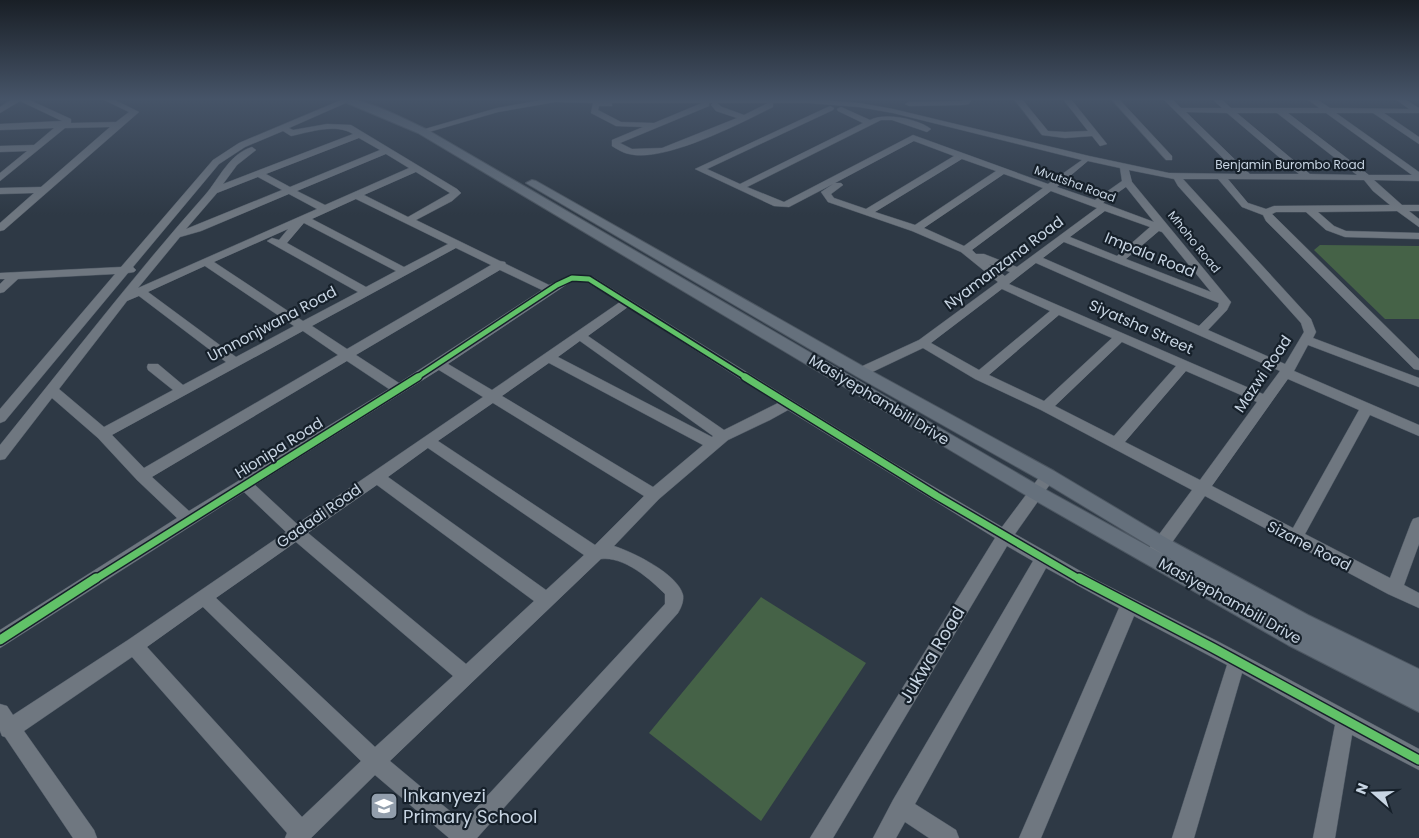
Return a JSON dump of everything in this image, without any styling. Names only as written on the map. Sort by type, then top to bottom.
[{"type":"main road","name":"Masiyephambili Drive","points":[[442,137],[1048,476],[1161,544],[1301,620],[1419,680]]},
{"type":"main road","name":"Masiyephambili Drive","points":[[442,137],[1035,492],[1295,638],[1419,701]]},
{"type":"street","points":[[0,178],[49,137]]},
{"type":"street","points":[[0,228],[5,219],[103,137]]},
{"type":"street","points":[[0,418],[126,271],[216,162],[242,145],[266,137]]},
{"type":"street","points":[[0,455],[146,269],[214,191],[240,155],[274,137]]},
{"type":"street","points":[[214,191],[353,137]]},
{"type":"street","points":[[366,137],[451,188],[456,193],[449,199],[409,220]]},
{"type":"street","points":[[627,137],[615,142],[615,144],[631,152],[663,151],[697,137]]},
{"type":"street","points":[[769,137],[700,169],[777,204],[786,206],[911,138],[919,140]]},
{"type":"street","points":[[740,187],[841,137]]},
{"type":"street","points":[[922,137],[826,192],[831,200],[916,229],[1018,272]]},
{"type":"street","name":"Benjamin Burombo Road","points":[[981,137],[1125,174],[1224,181],[1249,178],[1417,174]]},
{"type":"street","points":[[983,137],[1125,174]]},
{"type":"street","points":[[1097,137],[1103,144]]},
{"type":"street","points":[[1150,137],[1169,158]]},
{"type":"street","points":[[1206,137],[1249,178]]},
{"type":"street","points":[[1261,137],[1308,177]]},
{"type":"street","points":[[1314,137],[1362,174],[1376,189],[1419,224]]},
{"type":"street","points":[[1364,137],[1417,174]]},
{"type":"street","name":"Mvutsha Road","points":[[919,140],[1163,228]]},
{"type":"street","points":[[0,150],[36,148]]},
{"type":"street","points":[[174,235],[197,229],[388,150]]},
{"type":"street","points":[[866,213],[960,156]]},
{"type":"street","points":[[966,250],[1084,162]]},
{"type":"street","points":[[0,166],[15,166]]},
{"type":"street","points":[[124,298],[417,168]]},
{"type":"street","points":[[916,229],[1002,171]]},
{"type":"street","points":[[258,174],[324,209]]},
{"type":"street","name":"Nyamanzana Road","points":[[861,372],[923,343],[1004,284],[1063,238],[1100,205],[1125,174]]},
{"type":"street","name":"Mhoho Road","points":[[1125,174],[1163,228],[1225,302]]},
{"type":"street","name":"Mazwi Road","points":[[1152,557],[1266,401],[1287,371],[1310,332],[1307,322],[1181,184],[1177,176],[1169,176]]},
{"type":"street","points":[[1224,181],[1349,184],[1376,189]]},
{"type":"street","points":[[1224,181],[1246,205],[1267,213],[1270,219],[1419,366]]},
{"type":"street","points":[[0,191],[42,190]]},
{"type":"street","points":[[356,195],[501,264],[550,290]]},
{"type":"street","points":[[1267,213],[1274,209],[1419,208]]},
{"type":"street","points":[[1309,209],[1330,228],[1345,234],[1419,236]]},
{"type":"street","points":[[281,244],[303,218]]},
{"type":"street","points":[[303,218],[405,272]]},
{"type":"street","points":[[1120,259],[1163,228]]},
{"type":"street","points":[[262,237],[281,244],[366,292]]},
{"type":"street","name":"Impala Road","points":[[1063,238],[1225,302]]},
{"type":"street","name":"Umnonjwana Road","points":[[103,434],[458,243]]},
{"type":"street","name":"Siyatsha Street","points":[[966,250],[1004,284],[1266,401]]},
{"type":"street","points":[[1036,259],[1202,330],[1419,431]]},
{"type":"street","points":[[206,262],[397,388]]},
{"type":"street","points":[[142,476],[501,264]]},
{"type":"street","points":[[0,276],[146,269]]},
{"type":"street","points":[[0,290],[15,275]]},
{"type":"street","name":"Hionipa Road","points":[[0,640],[188,519],[397,388],[439,364],[570,277],[589,278],[628,302]]},
{"type":"street","points":[[139,291],[236,363]]},
{"type":"street","points":[[628,302],[893,470],[1005,536],[1129,606],[1237,661],[1345,722],[1419,760]]},
{"type":"street","name":"Gadadi Road","points":[[5,721],[134,646],[628,302]]},
{"type":"street","points":[[1202,330],[1223,308],[1225,302]]},
{"type":"street","points":[[980,376],[1059,310]]},
{"type":"street","points":[[580,336],[718,440]]},
{"type":"street","points":[[1046,407],[1120,336]]},
{"type":"street","points":[[1306,340],[1419,383]]},
{"type":"street","name":"Sizane Road","points":[[923,343],[980,376],[1046,407],[1419,602]]},
{"type":"street","points":[[548,357],[718,440]]},
{"type":"street","points":[[439,364],[654,495]]},
{"type":"street","points":[[1115,444],[1185,364]]},
{"type":"street","points":[[153,367],[182,391]]},
{"type":"street","points":[[51,390],[103,434],[142,476],[188,519]]},
{"type":"street","points":[[134,646],[299,835],[466,675],[547,601],[654,495],[718,440],[787,404]]},
{"type":"street","points":[[1295,538],[1367,408]]},
{"type":"street","points":[[429,442],[596,554]]},
{"type":"street","points":[[376,476],[547,601]]},
{"type":"street","name":"Jukwa Road","points":[[821,838],[1005,536],[1048,476]]},
{"type":"street","points":[[245,484],[296,532],[466,675]]},
{"type":"street","points":[[1394,589],[1419,523]]},
{"type":"street","points":[[204,597],[375,761],[464,836],[672,608],[675,601],[674,594],[667,584],[621,555],[604,551],[596,554]]},
{"type":"street","points":[[884,838],[1043,558]]},
{"type":"street","points":[[1030,838],[1129,606]]},
{"type":"street","points":[[1183,838],[1237,661]]},
{"type":"street","points":[[5,721],[86,838]]},
{"type":"street","points":[[1324,838],[1345,722]]},
{"type":"street","points":[[900,807],[948,838]]},
{"type":"green space","points":[[1320,245],[1419,246],[1419,319],[1385,319],[1314,250]]},
{"type":"green space","points":[[761,597],[866,663],[761,821],[649,733]]},
{"type":"cycle path","points":[[0,640],[188,519],[439,364],[557,285],[569,279],[580,277],[589,279],[628,302],[885,464],[1042,558],[1419,760]]},
{"type":"place","name":"Inkanyezi Primary School","points":[[384,806]]}]
